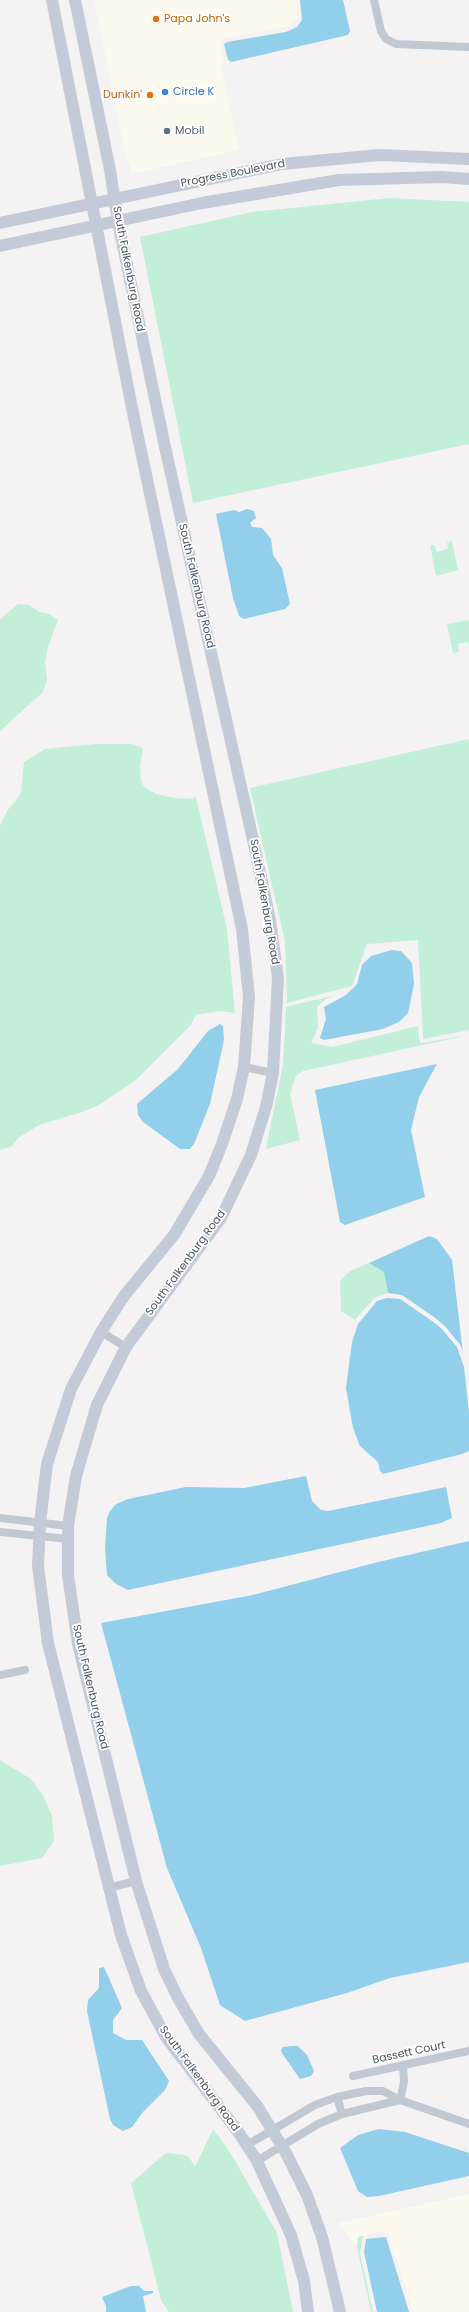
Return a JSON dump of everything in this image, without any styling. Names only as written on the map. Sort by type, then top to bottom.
[{"type":"street","name":"South Falkenburg Road","points":[[52,0],[95,226],[242,929],[249,997],[244,1067],[235,1107],[209,1176],[174,1236],[124,1296],[101,1332],[71,1389],[47,1464],[40,1523],[38,1566],[48,1643],[108,1888],[121,1935],[141,1991],[166,2037],[247,2145],[257,2161],[291,2235],[304,2281],[308,2312]]},
{"type":"street","name":"South Falkenburg Road","points":[[75,0],[115,199],[118,222],[182,529],[270,920],[278,978],[273,1073],[266,1107],[251,1155],[221,1218],[126,1347],[97,1405],[76,1476],[68,1526],[68,1575],[78,1644],[136,1881],[164,1969],[178,1998],[199,2034],[258,2107],[282,2146],[307,2195],[322,2237],[340,2312]]},
{"type":"street","points":[[374,0],[381,31],[386,39],[396,44],[469,47]]},
{"type":"street","name":"Progress Boulevard","points":[[0,223],[282,164],[380,154],[469,159]]},
{"type":"street","name":"Progress Boulevard","points":[[0,246],[202,203],[339,180],[441,177],[469,179]]},
{"type":"street","points":[[244,1067],[273,1073]]},
{"type":"street","points":[[101,1332],[126,1347]]},
{"type":"street","points":[[0,1518],[68,1526]]},
{"type":"street","points":[[0,1532],[68,1539]]},
{"type":"street","points":[[0,1675],[25,1670]]},
{"type":"street","points":[[108,1888],[136,1881]]},
{"type":"street","name":"Bassett Court","points":[[353,2076],[469,2051]]},
{"type":"street","points":[[400,2100],[404,2082],[403,2066]]},
{"type":"street","points":[[247,2145],[315,2105],[336,2097],[366,2091],[383,2090],[400,2100],[469,2124]]},
{"type":"street","points":[[336,2097],[342,2114]]},
{"type":"street","points":[[257,2161],[318,2124],[342,2114],[400,2100]]},
{"type":"shaded area","points":[[94,0],[296,0],[298,18],[294,23],[285,27],[226,38],[221,42],[223,61],[227,65],[221,66],[239,150],[132,174],[125,152]]},
{"type":"shaded area","points":[[469,2194],[469,2312],[413,2312],[388,2233],[384,2231],[358,2237],[357,2247],[338,2223]]},
{"type":"green space","points":[[389,198],[469,202],[469,444],[193,503],[140,237],[252,212]]},
{"type":"green space","points":[[452,541],[458,570],[436,576],[430,545],[434,545],[437,552],[448,549],[447,542]]},
{"type":"green space","points":[[18,604],[29,605],[39,612],[49,614],[58,620],[48,647],[45,663],[47,680],[43,692],[0,731],[0,619]]},
{"type":"green space","points":[[469,620],[469,645],[467,642],[458,644],[459,652],[453,653],[447,624]]},
{"type":"green space","points":[[469,739],[469,1030],[423,1039],[418,940],[367,944],[352,986],[287,1003],[285,942],[250,788]]},
{"type":"green space","points":[[96,744],[132,744],[143,748],[140,766],[141,780],[144,787],[156,794],[174,798],[188,799],[196,797],[227,929],[235,1013],[219,1011],[196,1015],[190,1026],[136,1080],[99,1105],[85,1111],[39,1125],[18,1138],[12,1146],[0,1150],[0,826],[7,811],[21,794],[24,762],[45,749]]},
{"type":"green space","points":[[336,995],[326,999],[317,1007],[318,1028],[311,1043],[333,1047],[418,1026],[419,1040],[421,1043],[469,1035],[303,1071],[296,1076],[290,1093],[300,1140],[266,1149],[283,1064],[286,1007]]},
{"type":"green space","points":[[369,1263],[384,1272],[388,1293],[374,1298],[355,1320],[341,1311],[340,1281],[350,1271]]},
{"type":"green space","points":[[0,1760],[31,1779],[43,1795],[52,1816],[54,1841],[42,1858],[0,1866]]},
{"type":"green space","points":[[213,2129],[228,2149],[277,2233],[293,2312],[169,2312],[161,2300],[131,2183],[166,2153],[186,2155],[195,2167]]},
{"type":"green space","points":[[363,2235],[360,2253],[373,2312],[371,2312],[357,2247],[358,2237]]},
{"type":"water","points":[[300,0],[343,0],[350,31],[348,35],[231,62],[228,60],[224,44],[227,42],[286,32],[297,27],[302,20]]},
{"type":"water","points":[[247,509],[254,511],[256,518],[250,523],[252,527],[262,528],[271,539],[273,555],[282,568],[290,604],[285,609],[244,619],[239,616],[233,598],[216,514],[234,510],[239,512]]},
{"type":"water","points":[[392,950],[401,951],[412,963],[414,984],[408,1013],[399,1022],[383,1029],[324,1040],[320,1038],[326,1019],[324,1007],[346,995],[357,984],[362,965],[371,956]]},
{"type":"water","points":[[220,1024],[223,1026],[224,1040],[210,1104],[194,1144],[190,1149],[180,1149],[143,1122],[138,1115],[137,1104],[178,1069],[208,1031]]},
{"type":"water","points":[[437,1064],[419,1097],[411,1130],[425,1197],[345,1225],[340,1222],[315,1090]]},
{"type":"water","points":[[429,1236],[437,1239],[452,1260],[463,1353],[461,1346],[445,1326],[434,1317],[402,1295],[388,1293],[384,1272],[369,1263]]},
{"type":"water","points":[[387,1298],[400,1299],[432,1321],[442,1329],[457,1347],[464,1367],[469,1413],[469,1451],[383,1474],[380,1471],[378,1462],[360,1446],[353,1428],[346,1388],[352,1342],[358,1324],[377,1301]]},
{"type":"water","points":[[306,1476],[312,1501],[321,1510],[328,1511],[446,1487],[452,1518],[441,1523],[128,1590],[116,1584],[107,1575],[105,1548],[107,1518],[110,1511],[116,1504],[128,1499],[186,1487],[244,1488]]},
{"type":"water","points":[[469,1541],[469,1962],[390,1978],[347,1993],[245,2021],[220,2005],[201,1948],[167,1868],[101,1623],[253,1595],[378,1562]]},
{"type":"water","points":[[104,1967],[122,2008],[113,2020],[113,2033],[126,2040],[142,2040],[169,2081],[165,2090],[143,2112],[132,2127],[123,2131],[113,2125],[110,2119],[87,2011],[88,2000],[99,1988],[99,1968]]},
{"type":"water","points":[[298,2046],[307,2055],[314,2071],[311,2076],[300,2079],[282,2053],[281,2050],[283,2047]]},
{"type":"water","points":[[379,2129],[405,2132],[469,2153],[469,2176],[379,2196],[367,2197],[358,2191],[340,2148],[358,2135]]},
{"type":"water","points":[[386,2237],[409,2312],[377,2312],[364,2252],[366,2239]]},
{"type":"water","points":[[131,2286],[139,2286],[144,2291],[153,2291],[153,2293],[143,2296],[146,2312],[106,2312],[106,2306],[102,2297]]},
{"type":"place","name":"Papa John's","points":[[156,19]]},
{"type":"place","name":"Circle K","points":[[165,92]]},
{"type":"place","name":"Dunkin'","points":[[150,95]]},
{"type":"place","name":"Mobil","points":[[167,131]]}]
